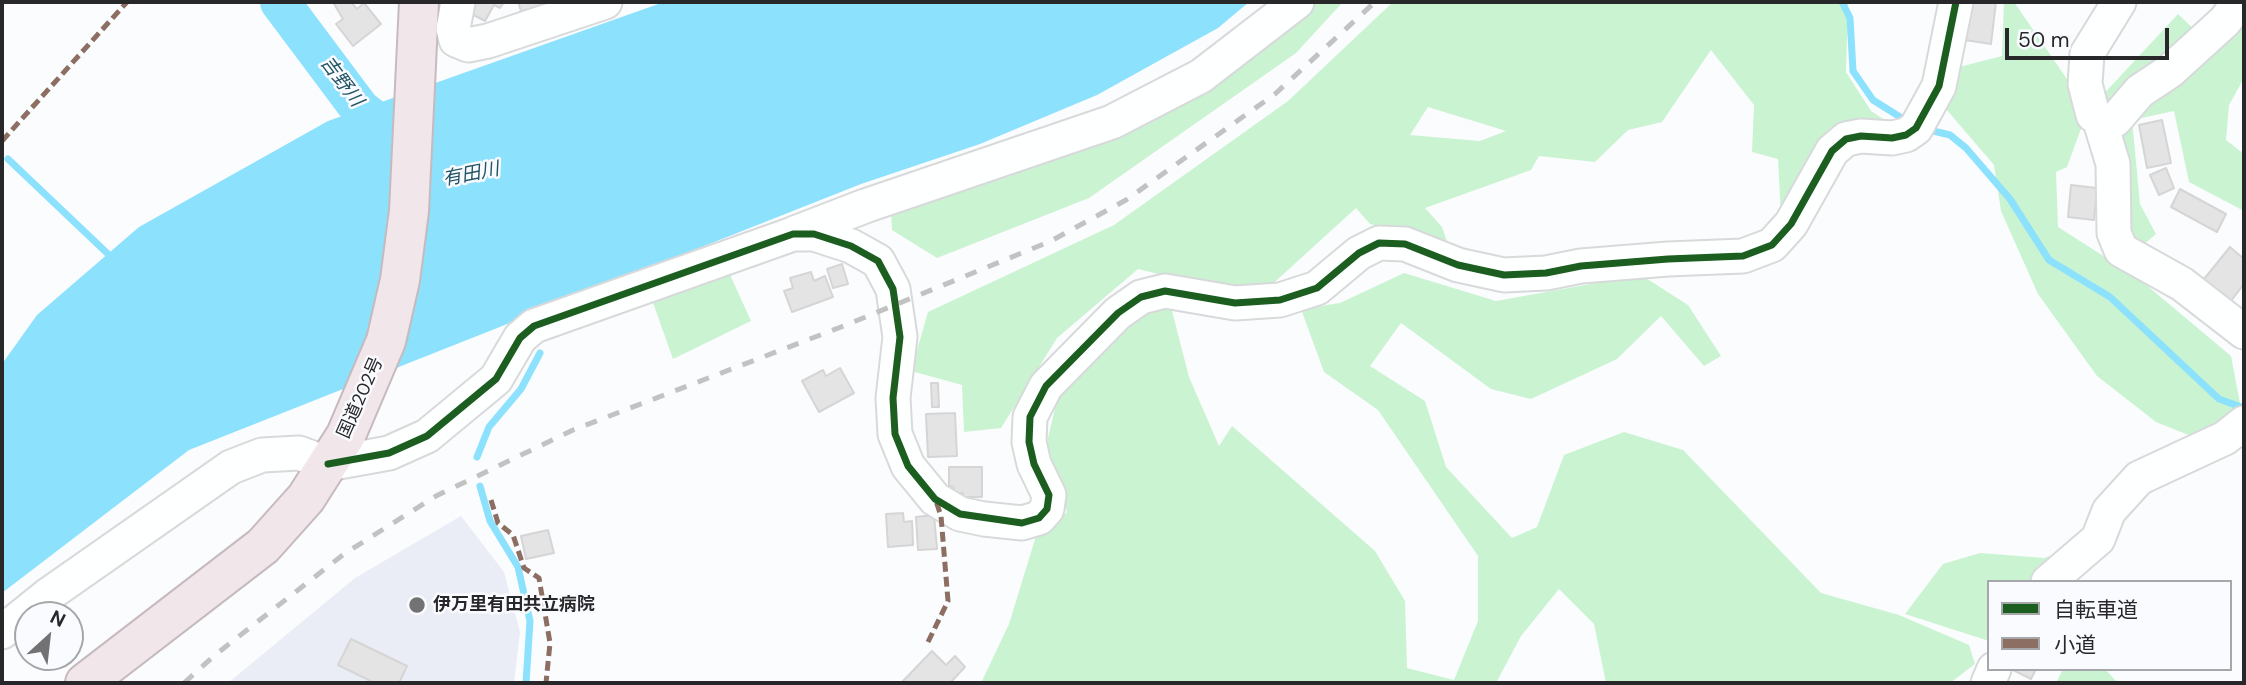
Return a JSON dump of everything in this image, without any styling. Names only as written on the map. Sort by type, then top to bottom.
[{"type":"highway","name":"国道202号","points":[[85,683],[263,545],[306,498],[328,464],[363,398],[386,341],[400,280],[409,211],[419,2]]},
{"type":"street","points":[[458,2],[453,29],[456,40],[468,45],[488,41],[605,2]]},
{"type":"street","points":[[2,632],[48,595],[231,467],[262,455],[299,453],[328,464],[389,453],[427,436],[495,379],[520,338],[534,326],[865,206],[1112,122],[1201,76],[1297,2]]},
{"type":"street","points":[[793,234],[814,234],[851,246],[878,261],[893,289],[900,337],[892,398],[895,433],[908,466],[936,499],[960,514],[1023,523],[1039,518],[1047,509],[1049,495],[1034,464],[1029,442],[1030,417],[1046,386],[1118,313],[1142,297],[1165,291],[1235,303],[1280,300],[1317,288],[1359,253],[1379,243],[1405,244],[1458,265],[1504,275],[1668,259],[1743,256],[1772,245],[1791,224],[1832,151],[1846,139],[1915,126],[1939,86],[1956,2]]},
{"type":"street","points":[[2119,2],[2087,54],[2084,84],[2093,116],[2100,121],[2113,164],[2114,233],[2121,250],[2182,284],[2244,332]]},
{"type":"street","points":[[2100,121],[2115,120],[2140,91],[2170,71],[2225,20],[2239,2]]},
{"type":"street","points":[[2050,580],[2098,539],[2109,511],[2139,478],[2225,438],[2244,423]]},
{"type":"shaded area","name":"伊万里有田共立病院","points":[[461,516],[504,572],[520,632],[514,683],[228,683],[355,578]]},
{"type":"green space","points":[[1311,2],[1343,2],[1296,53],[1089,198],[937,258],[892,230],[891,212],[1109,133]]},
{"type":"green space","points":[[1393,2],[1848,2],[1846,72],[1871,111],[1891,124],[1851,121],[1781,218],[1778,159],[1752,152],[1754,105],[1711,50],[1662,122],[1628,130],[1595,162],[1539,156],[1531,170],[1425,208],[1442,227],[1448,244],[1370,224],[1356,208],[1267,289],[1228,291],[1138,269],[1057,338],[1001,428],[964,432],[962,385],[911,371],[928,312],[1114,225],[1288,101]],"holes":[[[1428,107],[1506,131],[1480,141],[1410,135]]]},
{"type":"green space","points":[[2004,2],[2014,2],[2067,79],[2083,123],[2067,167],[2056,172],[2058,227],[2138,278],[2231,356],[2242,414],[2196,438],[2156,422],[2097,376],[2038,294],[2001,211],[1994,165],[1946,109],[1959,67],[2002,56]]},
{"type":"green space","points":[[2244,13],[2244,78],[2229,105],[2226,140],[2244,154],[2244,211],[2189,182],[2174,111],[2132,120],[2140,204],[2156,234],[2141,247],[2117,213],[2100,98],[2178,14],[2199,34]]},
{"type":"green space","points":[[727,268],[751,321],[673,359],[651,297]]},
{"type":"green space","points":[[1404,273],[1496,301],[1641,275],[1688,305],[1721,356],[1704,366],[1661,316],[1617,359],[1531,399],[1491,389],[1401,323],[1370,366],[1425,401],[1446,467],[1512,538],[1537,527],[1564,455],[1624,432],[1683,450],[1821,593],[1899,615],[1969,645],[1975,664],[1950,683],[1606,683],[1594,624],[1559,589],[1521,636],[1496,683],[981,683],[1009,624],[1036,536],[1067,512],[1047,442],[1058,396],[1118,328],[1170,303],[1189,377],[1219,446],[1232,426],[1375,551],[1405,601],[1407,668],[1454,680],[1478,621],[1478,556],[1378,410],[1324,372],[1301,309],[1340,303]]},
{"type":"green space","points":[[2066,551],[2034,580],[1987,580],[1987,640],[1905,614],[1943,564],[1980,553],[2044,558]]},
{"type":"green space","points":[[2062,671],[2107,671],[2118,683],[2056,683]]},
{"type":"water","name":"有田川","points":[[664,2],[1249,2],[1218,28],[1097,95],[980,144],[861,184],[189,450],[2,593],[2,364],[37,315],[139,227],[328,121]]},
{"type":"building","points":[[333,2],[351,2],[357,9],[364,3],[381,24],[353,46],[336,24],[343,19]]},
{"type":"building","points":[[467,2],[504,2],[500,8],[494,5],[485,21],[470,13]]},
{"type":"building","points":[[518,2],[554,2],[535,17],[533,8],[521,11]]},
{"type":"building","points":[[1970,2],[1996,2],[1991,44],[1965,40]]},
{"type":"building","points":[[2162,120],[2171,163],[2147,168],[2139,125]]},
{"type":"building","points":[[2166,168],[2174,188],[2159,195],[2150,175]]},
{"type":"building","points":[[2071,185],[2097,188],[2094,220],[2068,217]]},
{"type":"building","points":[[2180,189],[2226,214],[2217,232],[2171,207]]},
{"type":"building","points":[[2230,247],[2244,259],[2244,284],[2231,301],[2204,279]]},
{"type":"building","points":[[842,264],[848,284],[833,288],[827,269]]},
{"type":"building","points":[[811,272],[814,281],[825,276],[833,297],[792,312],[784,291],[793,288],[790,278]]},
{"type":"building","points":[[840,368],[854,393],[819,412],[802,381],[823,370],[826,376]]},
{"type":"building","points":[[931,383],[938,383],[939,407],[932,407]]},
{"type":"building","points":[[955,413],[957,456],[928,457],[926,414]]},
{"type":"building","points":[[949,467],[982,467],[982,497],[963,497],[963,493],[954,493],[954,487],[949,486]]},
{"type":"building","points":[[903,513],[904,522],[912,521],[913,545],[888,547],[886,514]]},
{"type":"building","points":[[934,515],[937,549],[918,550],[916,517]]},
{"type":"building","points":[[548,530],[554,553],[526,559],[521,536]]},
{"type":"building","points":[[351,639],[407,666],[399,683],[375,683],[338,665]]},
{"type":"building","points":[[932,651],[946,665],[955,656],[965,667],[950,683],[901,683]]},
{"type":"building","points":[[2015,671],[2035,671],[2031,679]]},
{"type":"waterway","name":"吉野川","points":[[280,2],[360,109],[403,143]]},
{"type":"waterway","points":[[1842,2],[1850,18],[1853,71],[1873,100],[1908,122]]},
{"type":"waterway","points":[[1925,129],[1950,135],[1966,148],[2010,199],[2049,260],[2110,297],[2219,399],[2244,408]]},
{"type":"waterway","points":[[8,159],[108,254]]},
{"type":"waterway","points":[[477,457],[489,427],[521,389],[540,353]]},
{"type":"waterway","points":[[480,486],[490,521],[518,567],[530,621],[526,683]]},
{"type":"railway","points":[[184,683],[215,655],[344,554],[436,496],[573,430],[841,327],[1051,241],[1126,200],[1275,94],[1375,2]]},
{"type":"marked path","points":[[2,141],[127,2]]},
{"type":"marked path","points":[[491,500],[498,523],[513,535],[524,568],[539,578],[550,643],[546,683]]},
{"type":"marked path","points":[[928,642],[948,601],[941,516],[936,501]]},
{"type":"cycle path","points":[[328,464],[389,453],[427,436],[496,379],[520,338],[534,326],[793,234],[814,234],[851,246],[878,261],[893,289],[900,337],[893,398],[895,434],[908,466],[935,499],[960,514],[1022,523],[1039,518],[1047,509],[1049,495],[1034,464],[1029,442],[1030,417],[1046,386],[1118,313],[1141,297],[1165,291],[1235,303],[1280,300],[1317,288],[1359,253],[1379,243],[1405,244],[1458,265],[1504,275],[1668,259],[1743,256],[1772,245],[1791,224],[1832,151],[1846,139],[1861,136],[1892,138],[1906,135],[1916,128],[1939,86],[1956,2]]},
{"type":"place","name":"伊万里有田共立病院","points":[[417,605]]}]
